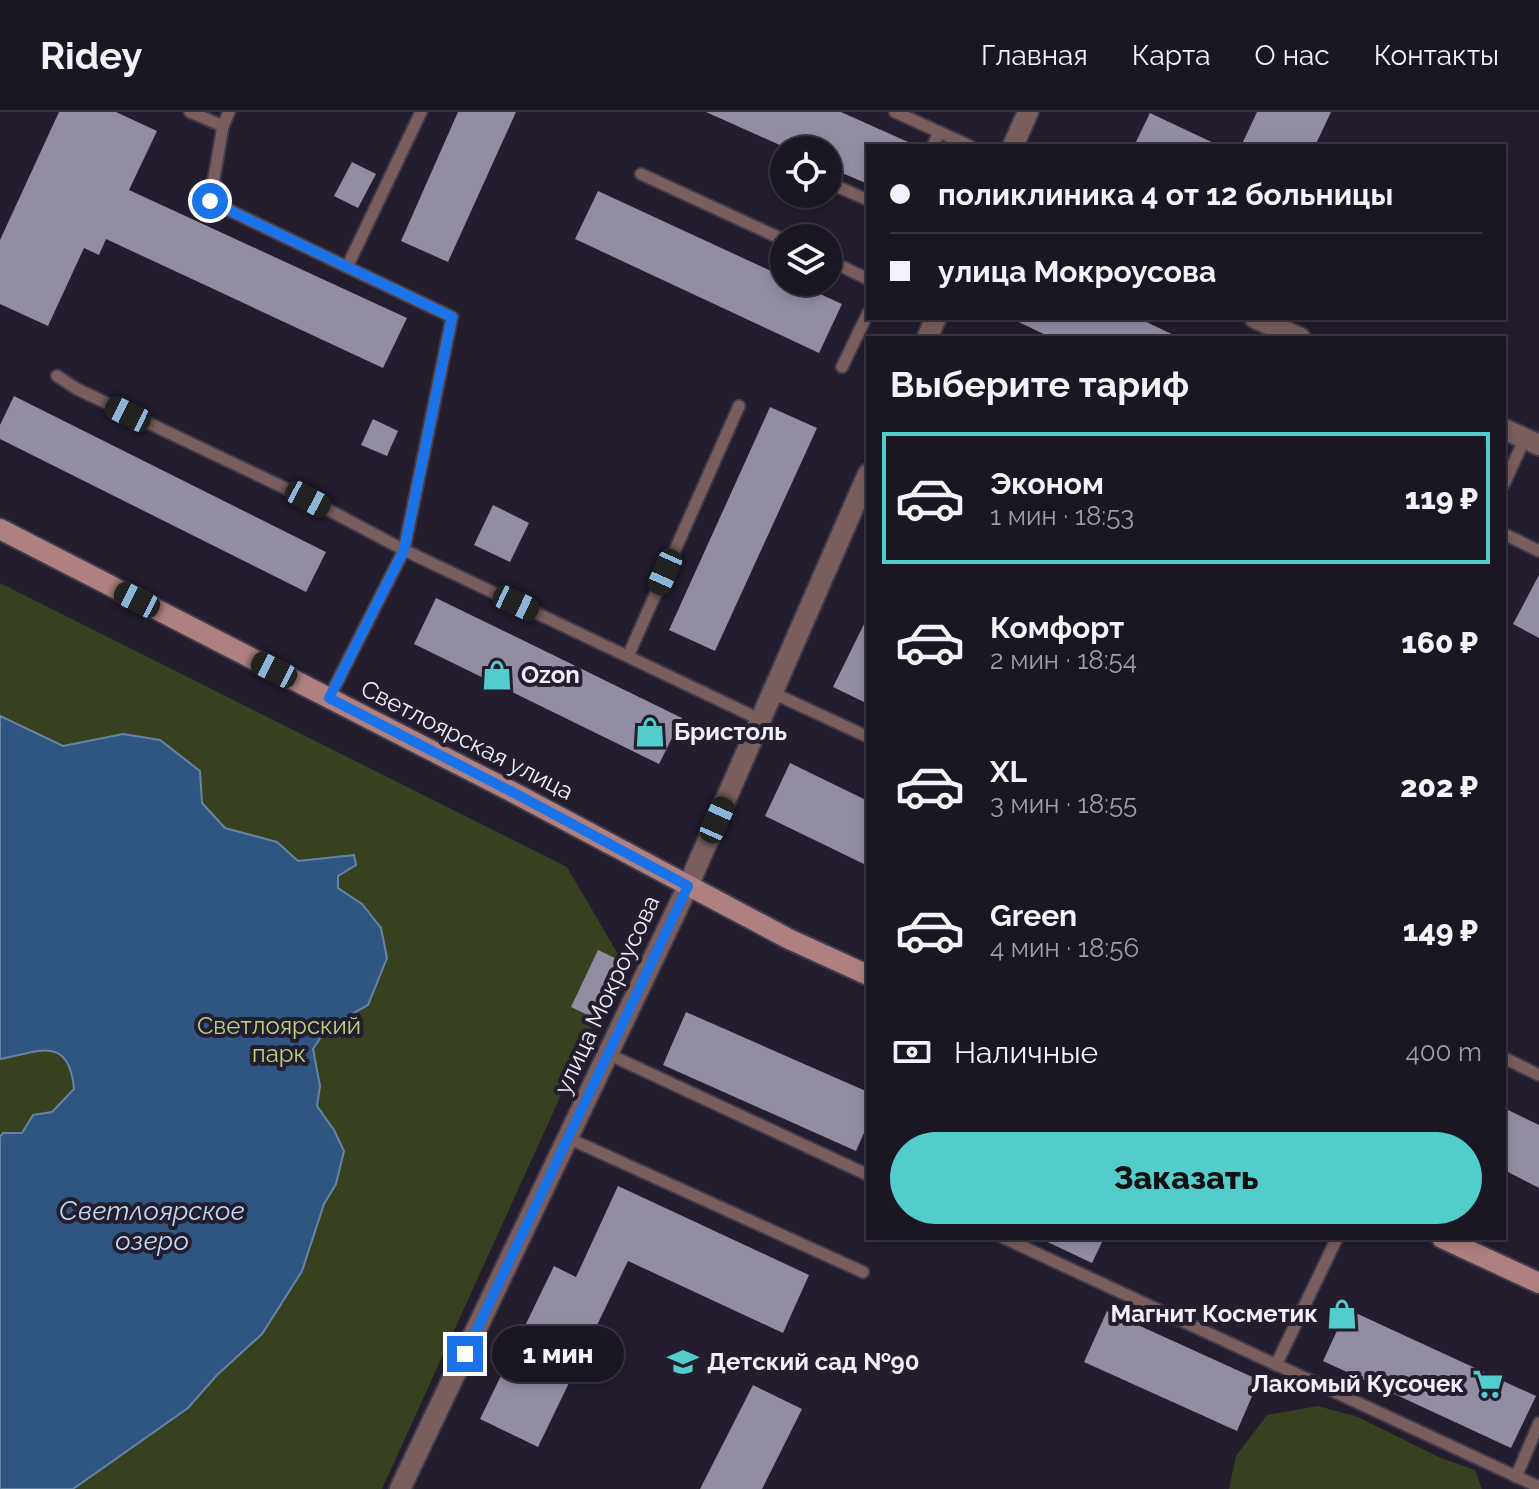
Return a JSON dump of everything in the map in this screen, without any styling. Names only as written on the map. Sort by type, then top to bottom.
[{"type":"main road","name":"Светлоярская улица","points":[[0,529],[520,796],[789,939],[866,974]]},
{"type":"main road","points":[[1446,1240],[1539,1283]]},
{"type":"street","points":[[1014,144],[1028,112]]},
{"type":"street","points":[[1260,326],[1293,336]]},
{"type":"street","points":[[1506,430],[1532,441]]},
{"type":"street","name":"улица Мокроусова","points":[[400,1489],[688,886],[866,479]]},
{"type":"lane","points":[[190,112],[223,126]]},
{"type":"lane","points":[[229,112],[223,126],[210,201],[452,317],[404,550],[329,698]]},
{"type":"lane","points":[[347,267],[421,112]]},
{"type":"lane","points":[[895,112],[966,144]]},
{"type":"lane","points":[[934,144],[939,132]]},
{"type":"lane","points":[[641,174],[770,234]]},
{"type":"lane","points":[[842,189],[866,199]]},
{"type":"lane","points":[[842,267],[866,278]]},
{"type":"lane","points":[[842,367],[866,317]]},
{"type":"lane","points":[[57,376],[77,389],[308,499],[404,550],[761,720]]},
{"type":"lane","points":[[628,656],[739,406]]},
{"type":"lane","points":[[1506,481],[1532,441]]},
{"type":"lane","points":[[1506,535],[1539,551]]},
{"type":"lane","points":[[773,693],[866,736]]},
{"type":"lane","points":[[608,1054],[866,1174]]},
{"type":"lane","points":[[1506,1059],[1539,1075]]},
{"type":"lane","points":[[568,1138],[863,1272]]},
{"type":"lane","points":[[1008,1240],[1539,1487]]},
{"type":"lane","points":[[1276,1365],[1336,1240]]},
{"type":"lane","points":[[1516,1477],[1539,1423]]},
{"type":"green space","name":"Светлоярский парк","points":[[0,583],[567,867],[622,961],[382,1489],[0,1489]]},
{"type":"green space","points":[[1318,1406],[1358,1417],[1441,1458],[1475,1470],[1482,1489],[1229,1489],[1236,1456],[1267,1415]]},
{"type":"water","name":"Светлоярское озеро","points":[[0,716],[63,746],[123,734],[160,740],[200,771],[202,803],[225,828],[277,842],[298,861],[354,855],[356,865],[338,876],[338,888],[362,904],[381,928],[387,958],[368,1005],[327,1028],[313,1049],[320,1086],[317,1106],[344,1151],[336,1184],[324,1204],[302,1271],[262,1334],[217,1375],[188,1408],[73,1489],[0,1489],[0,1137],[3,1133],[22,1133],[33,1115],[52,1112],[74,1089],[66,1060],[58,1053],[39,1051],[0,1059]]},
{"type":"building","points":[[59,112],[116,112],[157,131],[129,190],[407,318],[383,368],[106,239],[99,255],[84,248],[48,326],[0,304],[0,240]]},
{"type":"building","points":[[458,112],[516,112],[448,262],[401,241]]},
{"type":"building","points":[[706,112],[841,112],[913,144],[866,144],[866,183],[842,173],[842,136],[770,136],[770,141]]},
{"type":"building","points":[[1257,112],[1331,112],[1316,144],[1242,144]]},
{"type":"building","points":[[1150,113],[1216,144],[1135,144]]},
{"type":"building","points":[[352,162],[376,174],[358,208],[334,196]]},
{"type":"building","points":[[598,191],[770,271],[770,296],[825,296],[842,304],[819,353],[575,239]]},
{"type":"building","points":[[1014,320],[1142,320],[1176,336],[1048,336]]},
{"type":"building","points":[[14,396],[326,552],[306,592],[0,439],[0,425]]},
{"type":"building","points":[[770,407],[817,428],[715,651],[669,630]]},
{"type":"building","points":[[373,419],[398,431],[387,456],[361,445]]},
{"type":"building","points":[[493,505],[529,523],[510,562],[474,545]]},
{"type":"building","points":[[1539,575],[1539,638],[1513,624]]},
{"type":"building","points":[[436,598],[682,718],[659,764],[414,644]]},
{"type":"building","points":[[866,620],[866,703],[833,687]]},
{"type":"building","points":[[790,763],[866,800],[866,865],[765,816]]},
{"type":"building","points":[[598,950],[619,960],[592,1017],[571,1007]]},
{"type":"building","points":[[686,1012],[866,1091],[866,1128],[856,1151],[663,1065]]},
{"type":"building","points":[[1506,1109],[1539,1125],[1539,1188],[1506,1171]]},
{"type":"building","points":[[618,1186],[809,1275],[783,1333],[628,1261],[538,1447],[480,1419],[554,1266],[576,1277]]},
{"type":"building","points":[[1043,1240],[1103,1240],[1092,1263]]},
{"type":"building","points":[[1347,1309],[1536,1396],[1511,1448],[1323,1361]]},
{"type":"building","points":[[1107,1311],[1259,1380],[1237,1431],[1084,1362]]},
{"type":"building","points":[[753,1385],[802,1409],[762,1489],[700,1489]]},
{"type":"place","name":"Ozon","points":[[497,675]]},
{"type":"place","name":"Бристоль","points":[[650,732]]},
{"type":"place","name":"Магнит Косметик","points":[[1342,1314]]},
{"type":"place","name":"Детский сад №90","points":[[683,1362]]},
{"type":"place","name":"Лакомый Кусочек","points":[[1488,1384]]},
{"type":"route","points":[[210,201],[452,317],[404,550],[329,698],[688,886],[465,1354]]}]
